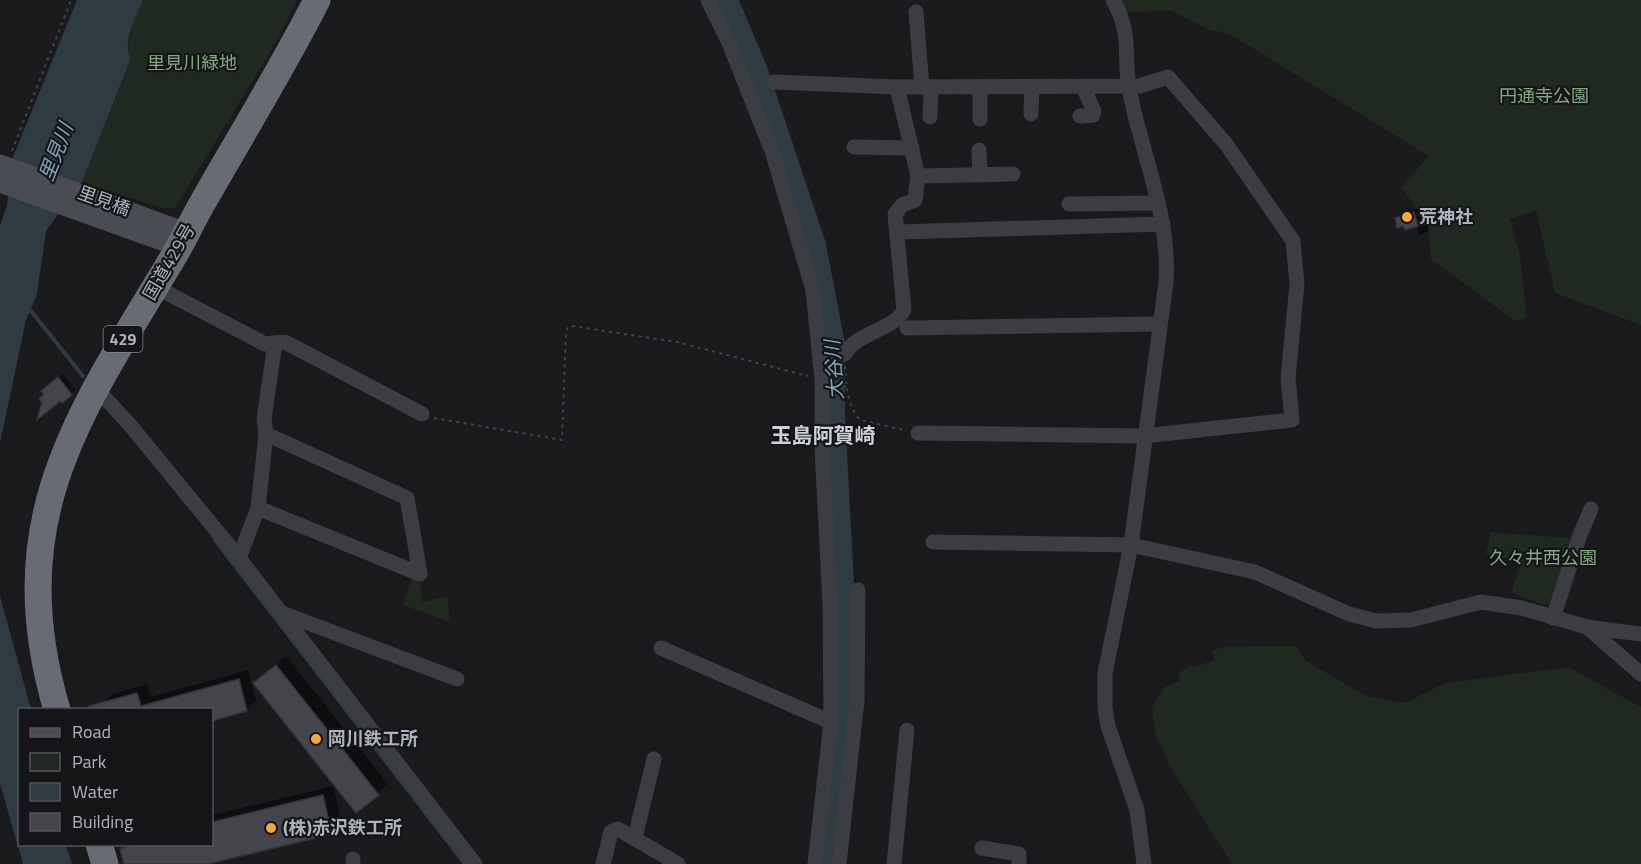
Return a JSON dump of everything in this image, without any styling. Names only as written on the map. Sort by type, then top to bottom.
[{"type":"highway","name":"国道429号","points":[[57,708],[39,629],[37,560],[51,487],[76,422],[156,285],[176,237],[317,0]]},
{"type":"highway","points":[[100,846],[105,864]]},
{"type":"street","points":[[708,0],[729,43],[772,151],[813,290],[822,380],[822,447],[830,605],[831,722],[815,864]]},
{"type":"street","points":[[1113,0],[1128,38],[1128,85],[1167,241],[1160,324],[1143,436],[1131,545],[1105,673],[1104,708],[1137,810],[1144,864]]},
{"type":"street","points":[[916,12],[930,117]]},
{"type":"street","points":[[774,82],[897,87],[1083,87],[1149,85],[1168,77],[1226,144],[1293,241],[1297,270],[1288,378],[1292,420],[1143,436],[918,433]]},
{"type":"street","points":[[820,356],[845,354],[850,345],[897,318],[904,309],[897,209],[915,200],[918,176],[897,87]]},
{"type":"street","points":[[980,87],[980,119]]},
{"type":"street","points":[[1031,114],[1032,87]]},
{"type":"street","points":[[1080,116],[1094,115],[1083,87]]},
{"type":"street","points":[[854,147],[912,148]]},
{"type":"street","points":[[979,150],[980,175]]},
{"type":"street","name":"里見橋","points":[[6,159],[176,237]]},
{"type":"street","points":[[918,176],[1013,174]]},
{"type":"street","name":"里見橋","points":[[0,182],[176,237]]},
{"type":"street","points":[[1069,204],[1158,203]]},
{"type":"street","points":[[898,232],[1163,224]]},
{"type":"street","points":[[156,285],[265,344],[285,342],[422,414]]},
{"type":"street","points":[[907,328],[1160,324]]},
{"type":"street","points":[[239,558],[258,508],[266,434],[264,419],[275,343]]},
{"type":"street","points":[[95,387],[130,425],[239,558],[475,864]]},
{"type":"street","points":[[258,508],[420,574],[407,498],[266,434]]},
{"type":"street","points":[[1553,618],[1580,534],[1591,509]]},
{"type":"street","points":[[933,543],[1131,545],[1256,572],[1349,614],[1376,621],[1411,620],[1481,602],[1522,608],[1587,627],[1641,634]]},
{"type":"street","points":[[839,864],[857,700],[858,590]]},
{"type":"street","points":[[282,613],[457,679]]},
{"type":"street","points":[[1587,627],[1641,674]]},
{"type":"street","points":[[662,648],[831,722]]},
{"type":"street","points":[[894,864],[907,730]]},
{"type":"street","points":[[635,838],[654,759]]},
{"type":"street","points":[[603,864],[611,832],[618,829],[678,864]]},
{"type":"street","points":[[982,848],[1019,854],[1019,864]]},
{"type":"path","points":[[6,159],[71,0]]},
{"type":"path","points":[[422,414],[440,420],[562,440],[566,332],[568,327],[572,326],[677,342],[822,380]]},
{"type":"path","points":[[845,354],[846,387],[852,409],[860,420],[918,433]]},
{"type":"path","points":[[842,385],[846,387]]},
{"type":"green space","name":"里見川緑地","points":[[143,0],[297,0],[275,44],[175,208],[162,208],[82,182],[131,59],[129,37]]},
{"type":"green space","name":"円通寺公園","points":[[1116,0],[1641,0],[1641,325],[1555,293],[1536,210],[1510,219],[1520,256],[1527,317],[1515,321],[1431,259],[1428,224],[1401,187],[1429,156],[1231,35],[1210,30],[1172,11],[1122,12]]},
{"type":"green space","name":"久々井西公園","points":[[1491,532],[1568,538],[1572,542],[1551,604],[1547,606],[1512,593],[1520,562],[1486,554]]},
{"type":"green space","points":[[412,578],[420,580],[422,602],[447,596],[450,622],[403,605]]},
{"type":"green space","points":[[1296,646],[1306,661],[1366,696],[1405,703],[1445,683],[1568,667],[1641,707],[1641,864],[1232,864],[1171,768],[1155,733],[1152,707],[1165,687],[1180,681],[1178,674],[1191,664],[1193,668],[1214,660],[1212,651],[1222,647]]},
{"type":"water","name":"里見川","points":[[77,0],[143,0],[129,37],[128,52],[131,58],[82,182],[46,231],[37,294],[26,320],[0,443],[0,226],[7,205],[13,157]]},
{"type":"water","points":[[0,596],[31,708],[18,708],[18,846],[66,846],[72,864],[23,864],[0,784]]},
{"type":"building","name":"荒神社","points":[[1414,212],[1418,226],[1405,230],[1403,226],[1397,228],[1395,218]]},
{"type":"building","points":[[58,377],[72,395],[62,403],[60,401],[37,420],[42,402],[39,399],[44,394],[41,391]]},
{"type":"building","name":"岡川鉄工所","points":[[276,665],[379,795],[356,813],[253,683]]},
{"type":"building","points":[[239,679],[247,711],[213,721],[213,708],[89,708],[89,706],[137,693],[141,706]]},
{"type":"building","name":"(株)赤沢鉄工所","points":[[323,795],[332,834],[208,864],[124,864],[120,849],[128,846],[213,846],[213,822]]},
{"type":"waterway","name":"大谷川","points":[[727,0],[757,71],[815,245],[834,345],[834,413],[845,624],[838,770],[827,864]]},
{"type":"waterway","points":[[27,306],[83,376]]},
{"type":"waterway","points":[[215,540],[465,864]]},
{"type":"place","name":"荒神社","points":[[1407,217]]},
{"type":"place","name":"岡川鉄工所","points":[[316,739]]},
{"type":"place","name":"(株)赤沢鉄工所","points":[[271,828]]},
{"type":"district","name":"玉島阿賀崎","points":[[823,436]]}]
